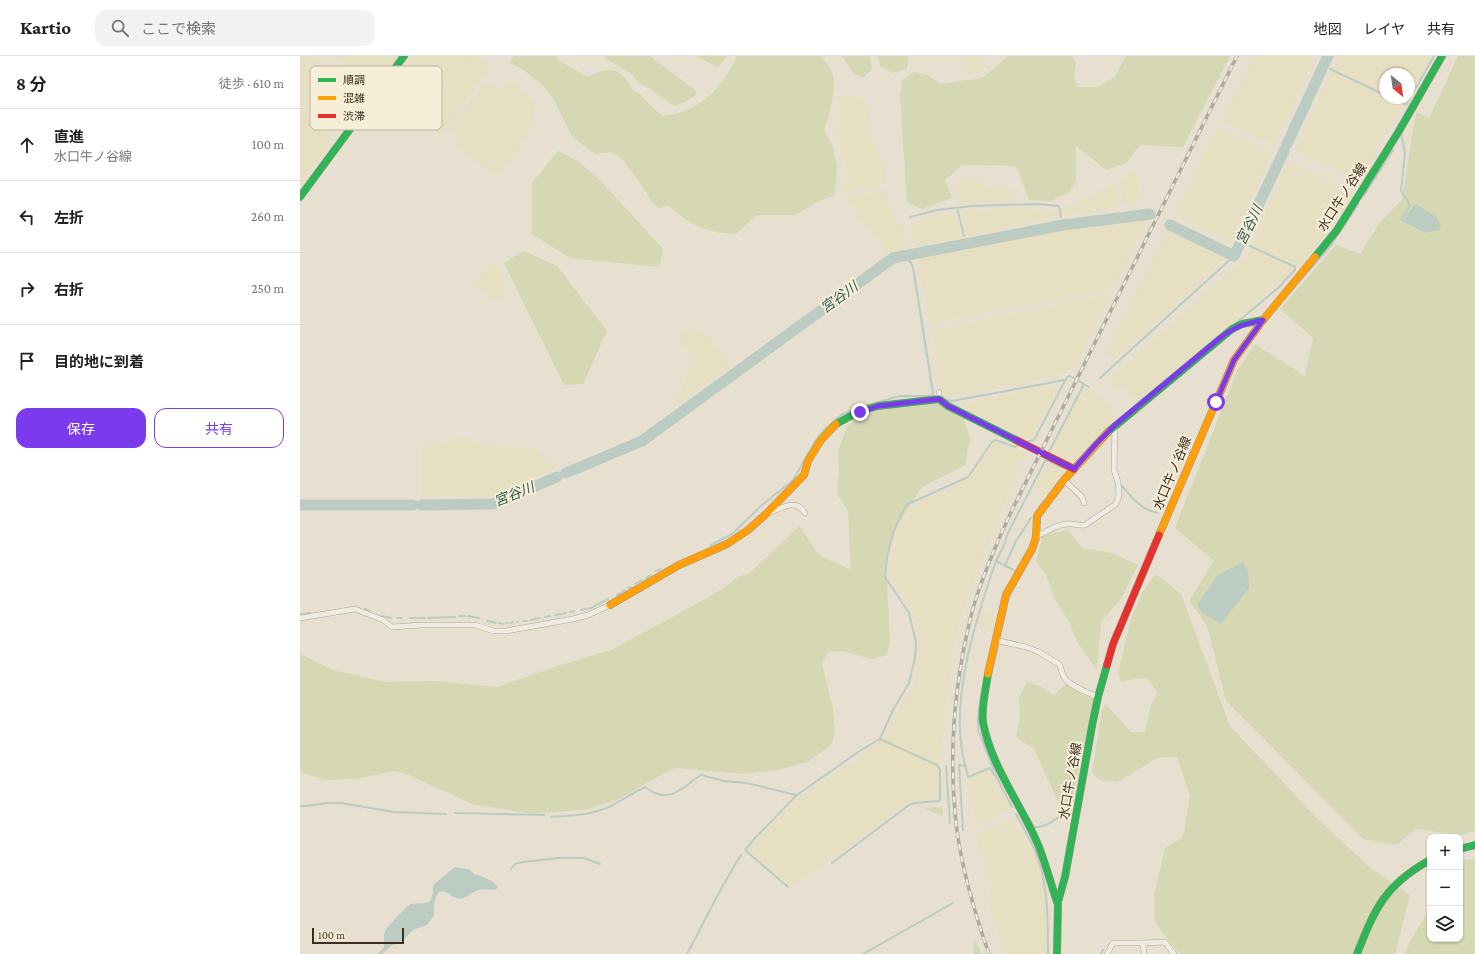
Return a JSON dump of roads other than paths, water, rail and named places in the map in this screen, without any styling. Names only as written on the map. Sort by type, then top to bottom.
[{"type":"street","points":[[397,66],[404,56]]},
{"type":"street","name":"水口牛ノ谷線","points":[[1057,954],[1058,902],[1065,877],[1098,697],[1113,644],[1129,604],[1234,360],[1263,320],[1337,230],[1399,131],[1442,56]]},
{"type":"street","points":[[300,197],[349,130]]},
{"type":"street","points":[[1058,902],[1039,847],[1000,771],[987,736],[983,713],[987,680],[1006,595],[1032,549],[1036,537],[1037,516],[1064,480],[1096,444],[1115,425],[1232,329],[1242,324],[1263,320]]},
{"type":"street","points":[[300,618],[355,609],[383,620],[392,627],[422,625],[475,625],[494,631],[506,631],[588,615],[610,605],[679,565],[727,544],[748,530],[766,514],[804,474],[808,461],[821,440],[835,425],[860,412],[878,406],[939,395],[948,406],[1074,469]]},
{"type":"street","points":[[1036,537],[1064,524],[1079,526],[1085,525],[1116,504],[1119,496],[1118,482],[1114,470],[1115,425]]},
{"type":"street","points":[[1064,480],[1082,497],[1084,503]]},
{"type":"street","points":[[766,514],[786,505],[796,505],[805,513]]},
{"type":"street","points":[[995,640],[1026,647],[1039,652],[1060,665],[1067,681],[1098,697]]},
{"type":"street","points":[[1463,848],[1475,845]]},
{"type":"street","points":[[1357,954],[1371,919],[1389,889],[1416,867],[1427,862]]},
{"type":"street","points":[[1107,954],[1113,943],[1165,942],[1174,954]]},
{"type":"street","points":[[1143,943],[1144,954]]},
{"type":"waterway","name":"宮谷川","points":[[1287,144],[1328,56]]},
{"type":"waterway","points":[[1415,89],[1434,56]]},
{"type":"waterway","points":[[1330,69],[1379,92]]},
{"type":"waterway","points":[[1401,133],[1405,153],[1401,191],[1410,205],[1401,220]]},
{"type":"waterway","points":[[1363,197],[1393,150]]},
{"type":"waterway","name":"宮谷川","points":[[1170,225],[1234,256],[1284,151]]},
{"type":"waterway","points":[[1290,292],[1332,244],[1359,203]]},
{"type":"waterway","points":[[910,217],[937,210],[972,206],[1038,204],[1059,206],[1061,217]]},
{"type":"waterway","points":[[957,208],[964,236]]},
{"type":"waterway","name":"宮谷川","points":[[566,473],[642,441],[893,258],[1063,225],[1150,214]]},
{"type":"waterway","points":[[1236,323],[1278,288],[1295,270],[1295,267],[1250,246]]},
{"type":"waterway","points":[[711,545],[732,534],[762,505],[793,480],[816,440],[824,430],[841,415],[855,409],[900,396],[930,396],[931,399],[933,393],[913,267],[907,256]]},
{"type":"waterway","points":[[1100,378],[1234,256]]},
{"type":"waterway","points":[[1025,442],[1034,440],[1067,377],[1070,376],[1089,387]]},
{"type":"waterway","points":[[943,399],[952,401],[1065,380]]},
{"type":"waterway","points":[[1049,452],[1084,384]]},
{"type":"waterway","points":[[788,887],[745,850],[797,795],[861,750],[880,739],[894,708],[909,683],[915,658],[916,642],[909,613],[885,577],[887,557],[894,531],[906,505],[968,477],[992,442],[996,440],[1015,447],[1021,444]]},
{"type":"waterway","points":[[1015,572],[1016,571],[996,561],[1005,543],[1007,535],[1046,459]]},
{"type":"waterway","points":[[1046,460],[1066,469],[1068,472],[1067,473]]},
{"type":"waterway","name":"宮谷川","points":[[422,505],[493,504],[557,477]]},
{"type":"waterway","points":[[1121,485],[1141,506],[1157,513]]},
{"type":"waterway","points":[[1039,507],[1045,500]]},
{"type":"waterway","name":"宮谷川","points":[[300,505],[413,505]]},
{"type":"waterway","points":[[1005,565],[1016,541],[1031,518]]},
{"type":"waterway","points":[[994,775],[990,768],[968,777],[962,753],[960,704],[963,679],[974,630],[996,561]]},
{"type":"waterway","points":[[656,571],[661,569]]},
{"type":"waterway","points":[[646,578],[651,575]]},
{"type":"waterway","points":[[635,584],[642,580]]},
{"type":"waterway","points":[[617,595],[625,590]]},
{"type":"waterway","points":[[581,610],[591,608],[608,599]]},
{"type":"waterway","points":[[365,609],[370,611]]},
{"type":"waterway","points":[[570,612],[574,611]]},
{"type":"waterway","points":[[300,614],[310,613]]},
{"type":"waterway","points":[[555,615],[566,613]]},
{"type":"waterway","points":[[382,616],[391,618]]},
{"type":"waterway","points":[[459,616],[465,616]]},
{"type":"waterway","points":[[468,616],[479,618]]},
{"type":"waterway","points":[[545,617],[550,616]]},
{"type":"waterway","points":[[428,618],[455,617]]},
{"type":"waterway","points":[[397,618],[402,618]]},
{"type":"waterway","points":[[410,618],[425,618]]},
{"type":"waterway","points":[[531,620],[540,618]]},
{"type":"waterway","points":[[487,621],[496,623]]},
{"type":"waterway","points":[[499,623],[503,624]]},
{"type":"waterway","points":[[982,692],[978,715],[978,730],[998,780],[1012,807]]},
{"type":"waterway","points":[[832,863],[909,805],[940,800],[940,770],[937,765],[880,739]]},
{"type":"waterway","points":[[963,830],[959,765],[966,766]]},
{"type":"waterway","points":[[946,766],[950,823]]},
{"type":"waterway","points":[[551,817],[580,815],[602,810],[645,787],[652,792],[662,795],[669,795],[680,790],[701,775],[724,781],[747,783],[796,795]]},
{"type":"waterway","points":[[1029,818],[1034,827],[1043,826],[1054,821],[1067,810],[1075,775]]},
{"type":"waterway","points":[[300,806],[341,803],[394,812],[446,814]]},
{"type":"waterway","points":[[455,813],[544,815]]},
{"type":"waterway","points":[[1016,814],[1039,861],[1045,886],[1048,925],[1048,954]]},
{"type":"waterway","points":[[687,954],[722,887],[741,855]]},
{"type":"waterway","points":[[511,869],[515,864],[523,862],[559,858],[584,858],[600,864]]},
{"type":"waterway","points":[[863,954],[953,903]]},
{"type":"waterway","points":[[1101,954],[1103,950]]},
{"type":"railway","points":[[989,954],[974,909],[966,878],[957,831],[954,804],[954,721],[961,666],[972,612],[990,559],[1013,508],[1237,56]]}]
